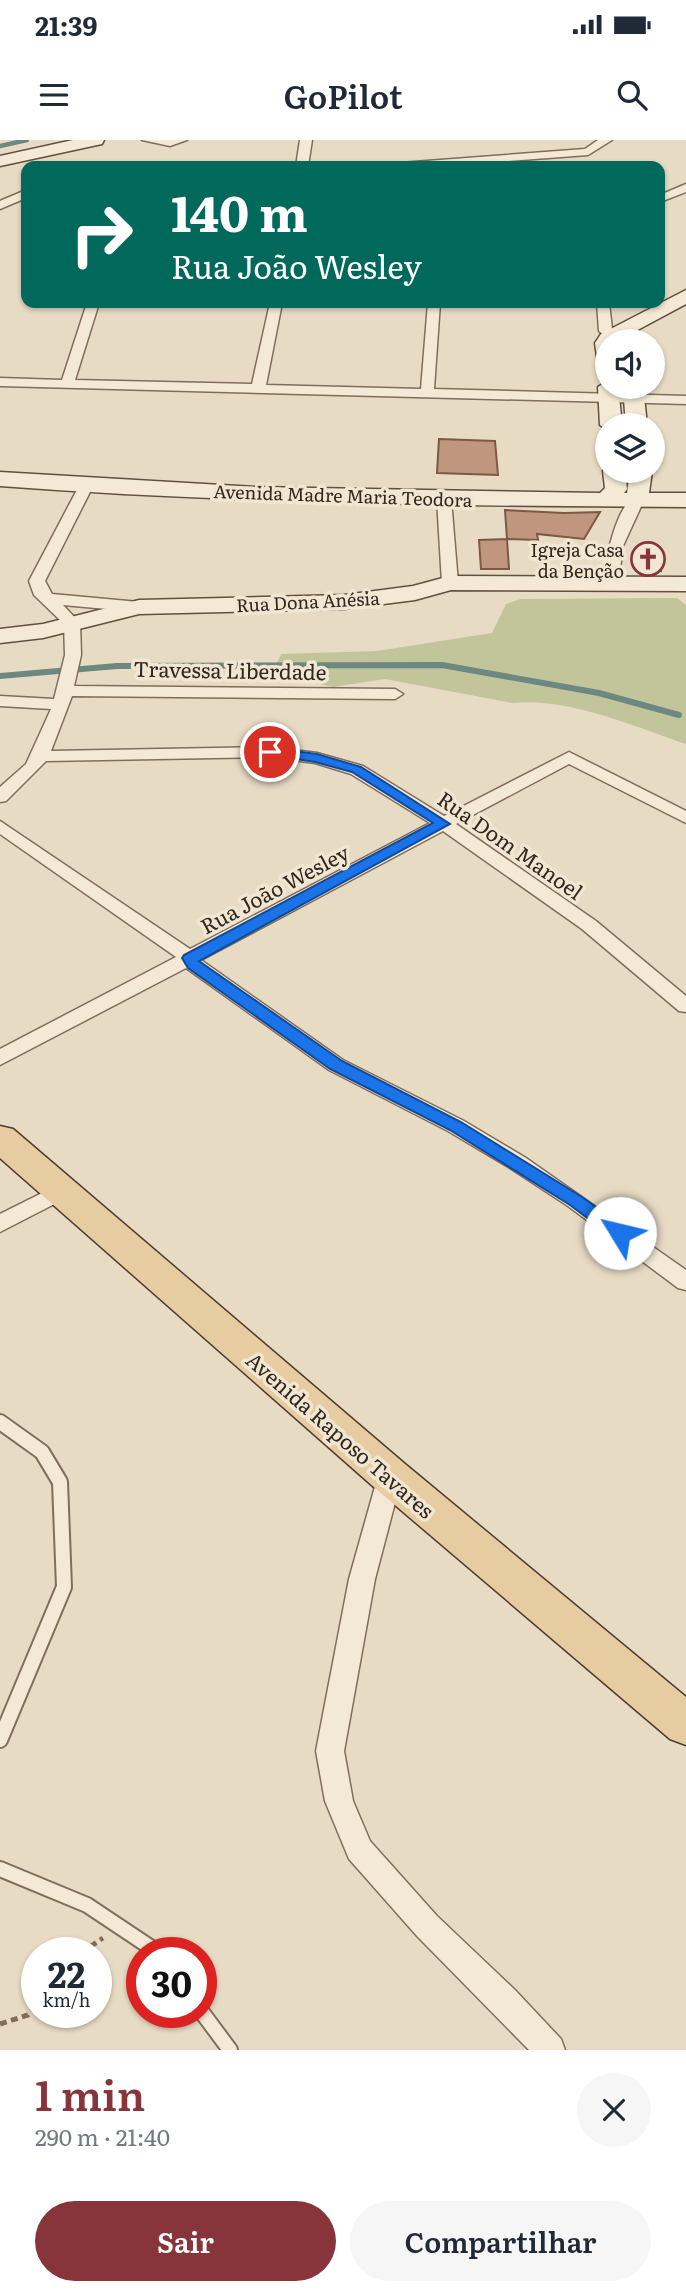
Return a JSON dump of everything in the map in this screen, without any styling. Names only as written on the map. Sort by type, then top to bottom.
[{"type":"main road","name":"Avenida Raposo Tavares","points":[[0,1138],[390,1476],[686,1725]]},
{"type":"street","points":[[0,161],[96,140]]},
{"type":"street","points":[[148,140],[170,143],[181,140]]},
{"type":"street","points":[[303,161],[306,140]]},
{"type":"street","points":[[488,161],[588,152],[606,140]]},
{"type":"street","points":[[588,152],[589,161]]},
{"type":"street","points":[[665,196],[686,188]]},
{"type":"street","points":[[0,205],[21,196]]},
{"type":"street","points":[[665,307],[686,296]]},
{"type":"street","points":[[67,385],[91,308]]},
{"type":"street","points":[[258,391],[275,308]]},
{"type":"street","points":[[427,394],[434,308]]},
{"type":"street","points":[[604,308],[606,329]]},
{"type":"street","points":[[623,329],[663,308]]},
{"type":"street","points":[[658,329],[686,314]]},
{"type":"street","points":[[0,382],[258,391],[595,393]]},
{"type":"street","points":[[665,397],[686,400]]},
{"type":"street","name":"Avenida Madre Maria Teodora","points":[[0,479],[86,486],[444,499],[686,500]]},
{"type":"street","points":[[606,500],[615,489],[615,483]]},
{"type":"street","points":[[610,584],[615,546],[637,500],[639,483]]},
{"type":"street","points":[[0,797],[33,767],[40,756],[64,692],[73,655],[72,622],[40,592],[37,581],[86,486]]},
{"type":"street","points":[[444,499],[450,583]]},
{"type":"street","name":"Rua Dona Anésia","points":[[49,599],[139,607],[344,602],[415,593],[450,583],[686,584]]},
{"type":"street","name":"Rua Dona Anésia","points":[[0,636],[43,631],[139,607]]},
{"type":"street","name":"Travessa Liberdade","points":[[0,701],[64,692],[395,694]]},
{"type":"street","name":"Rua Dom Manoel","points":[[40,756],[270,752],[317,758],[357,770],[443,824],[589,925],[686,1006]]},
{"type":"street","name":"Rua João Wesley","points":[[0,1058],[569,757],[686,818]]},
{"type":"street","points":[[0,826],[190,958],[193,964],[336,1065],[456,1126],[518,1163],[576,1201],[686,1282]]},
{"type":"street","points":[[0,1224],[60,1192]]},
{"type":"street","points":[[390,1476],[362,1579],[330,1751],[339,1801],[359,1850],[427,1926],[504,2000],[550,2050]]},
{"type":"lane","points":[[0,1422],[42,1452],[60,1482],[64,1587],[0,1740]]},
{"type":"lane","points":[[0,1869],[16,1878],[87,1905],[135,1937]]},
{"type":"lane","points":[[214,2028],[230,2050]]},
{"type":"path","points":[[0,2024],[21,2017]]},
{"type":"green space","points":[[677,598],[686,605],[686,744],[600,714],[556,704],[512,703],[385,679],[333,687],[291,677],[276,665],[281,654],[377,651],[492,633],[506,604],[521,599]]},
{"type":"building","points":[[439,439],[495,441],[498,475],[437,473]]},
{"type":"building","points":[[505,510],[600,512],[584,539],[537,534],[538,540],[507,539]]},
{"type":"building","points":[[507,539],[509,569],[481,569],[479,540]]},
{"type":"building","name":"Igreja Casa da Benção","points":[[637,548],[659,548],[661,571],[636,570]]},
{"type":"waterway","points":[[0,146],[27,140]]},
{"type":"waterway","points":[[0,676],[117,666],[442,665],[599,693],[679,715]]},
{"type":"place","name":"Igreja Casa da Benção","points":[[648,559]]},
{"type":"route","points":[[270,752],[317,758],[357,770],[443,824],[190,958],[193,964],[336,1065],[456,1126],[518,1163],[620,1233]]}]
